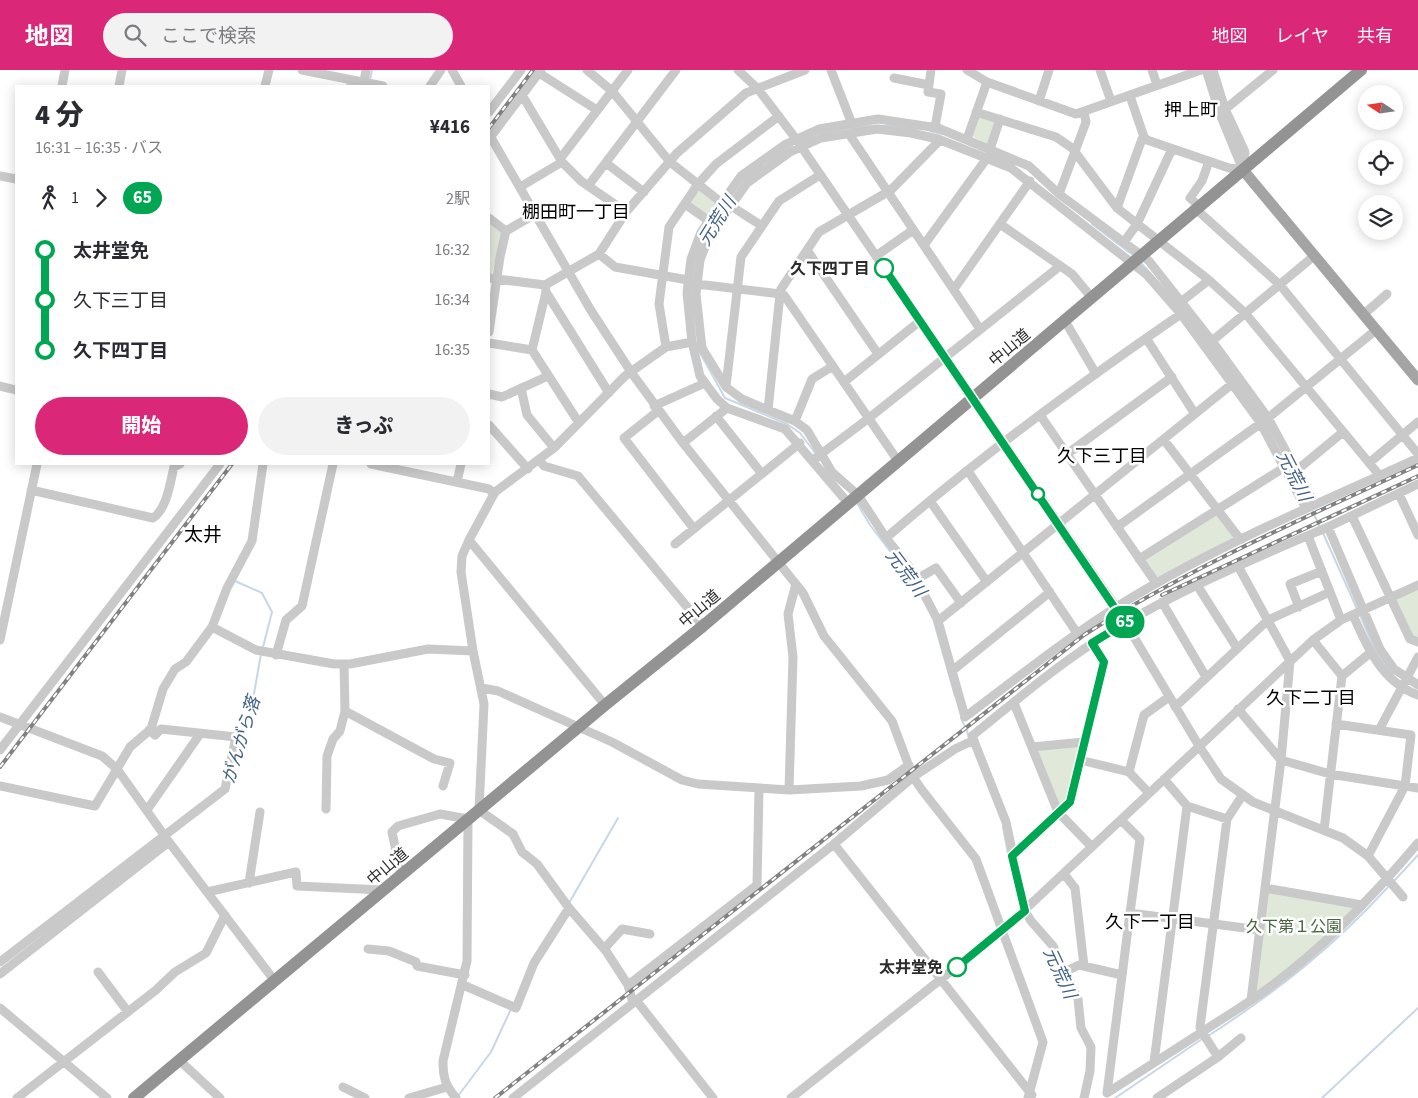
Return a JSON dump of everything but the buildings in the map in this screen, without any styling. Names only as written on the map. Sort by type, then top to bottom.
[{"type":"highway","name":"中山道","points":[[134,1098],[578,727],[703,626],[1138,260],[1360,70]]},
{"type":"highway","name":"中山道","points":[[1281,138],[1309,121],[1371,70]]},
{"type":"main road","points":[[1243,170],[1418,380]]},
{"type":"street","points":[[62,85],[65,70]]},
{"type":"street","points":[[119,85],[122,70]]},
{"type":"street","points":[[265,85],[268,70]]},
{"type":"street","points":[[302,70],[341,82],[364,82],[378,85]]},
{"type":"street","points":[[364,82],[366,70]]},
{"type":"street","points":[[431,85],[441,70]]},
{"type":"street","points":[[452,70],[460,85]]},
{"type":"street","points":[[490,111],[521,70]]},
{"type":"street","points":[[587,70],[612,91],[670,162],[726,204],[762,226]]},
{"type":"street","points":[[520,187],[561,161],[628,70]]},
{"type":"street","points":[[588,186],[676,70]]},
{"type":"street","points":[[738,70],[758,89],[799,143],[1116,607],[1169,697],[1221,779],[1242,796],[1349,842],[1368,856],[1403,897]]},
{"type":"street","points":[[579,423],[532,350],[546,288],[568,271],[599,254],[626,212],[677,153],[740,98],[805,70]]},
{"type":"street","points":[[831,70],[852,124]]},
{"type":"street","points":[[931,70],[928,92],[941,94],[935,127]]},
{"type":"street","points":[[967,70],[987,82],[1073,113],[1084,112],[1201,70]]},
{"type":"street","points":[[1039,101],[1049,70]]},
{"type":"street","points":[[1100,70],[1111,101]]},
{"type":"street","points":[[1152,70],[1157,85]]},
{"type":"street","points":[[1206,70],[1243,170]]},
{"type":"street","points":[[1213,70],[1222,111]]},
{"type":"street","points":[[1222,111],[1273,70]]},
{"type":"street","points":[[490,136],[540,72],[597,110]]},
{"type":"street","points":[[894,78],[929,85]]},
{"type":"street","points":[[967,139],[987,82]]},
{"type":"street","points":[[522,95],[561,161],[588,186],[626,212]]},
{"type":"street","points":[[1117,208],[1144,138],[1130,96]]},
{"type":"street","points":[[976,112],[1056,137],[1076,152],[1117,208],[1209,280],[1245,313],[1380,476]]},
{"type":"street","points":[[1059,194],[1086,122],[1084,112]]},
{"type":"street","points":[[666,347],[659,309],[661,275],[669,227],[698,184],[716,164],[779,116]]},
{"type":"street","points":[[924,245],[989,153],[1000,119]]},
{"type":"street","points":[[853,499],[831,485],[800,443],[785,428],[727,408],[705,383],[700,376],[692,342],[687,303],[688,280],[694,249],[709,221],[747,183],[819,129],[878,120],[935,127],[967,139],[1012,168],[1046,196],[1138,260],[1149,261],[1212,341],[1297,470],[1315,505]]},
{"type":"street","points":[[799,143],[877,129],[938,139],[1029,166],[1059,194],[1124,242],[1147,274],[1181,314],[1232,384],[1264,420],[1306,509]]},
{"type":"street","points":[[849,134],[980,329]]},
{"type":"street","points":[[1144,138],[1208,161],[1243,170]]},
{"type":"street","points":[[490,139],[568,271],[631,372],[656,409],[803,592],[824,636],[892,721],[913,777],[976,859],[1043,1042],[1031,1096]]},
{"type":"street","points":[[768,410],[781,289],[819,232],[887,192],[937,143],[938,139]]},
{"type":"street","points":[[1124,242],[1137,224],[1172,149]]},
{"type":"street","points":[[1208,161],[1202,181],[1190,198],[1280,285],[1418,454]]},
{"type":"street","points":[[606,163],[644,192]]},
{"type":"street","points":[[726,387],[741,257],[779,200],[820,175]]},
{"type":"street","points":[[0,176],[15,179]]},
{"type":"street","points":[[954,289],[1030,181]]},
{"type":"street","points":[[684,204],[709,221]]},
{"type":"street","points":[[726,204],[703,250],[697,284],[696,304],[702,348],[726,387],[742,400],[795,421],[807,430],[832,472],[917,579],[938,621],[965,717],[1077,633],[1156,583],[1240,539],[1418,458]]},
{"type":"street","points":[[490,317],[493,279],[506,231],[535,214]]},
{"type":"street","points":[[490,219],[506,231]]},
{"type":"street","points":[[1000,224],[1072,274],[1092,298]]},
{"type":"street","points":[[876,256],[913,230]]},
{"type":"street","points":[[807,250],[878,354]]},
{"type":"street","points":[[599,254],[615,267],[688,280],[697,284],[784,296],[898,461]]},
{"type":"street","points":[[1212,341],[1314,256]]},
{"type":"street","points":[[813,460],[869,418],[1060,266]]},
{"type":"street","points":[[493,279],[546,288],[609,393]]},
{"type":"street","points":[[1182,302],[1209,280]]},
{"type":"street","points":[[1364,314],[1387,294]]},
{"type":"street","points":[[886,538],[930,500],[1040,415],[1181,314]]},
{"type":"street","points":[[844,382],[920,320]]},
{"type":"street","points":[[1065,321],[1096,374]]},
{"type":"street","points":[[1117,527],[1264,420],[1376,330]]},
{"type":"street","points":[[1146,338],[1195,414]]},
{"type":"street","points":[[692,342],[666,347],[631,372],[540,461],[494,494],[462,556],[461,572],[473,651],[484,704],[479,810],[513,834],[522,852],[537,864],[569,908],[604,949],[628,985],[635,1002],[713,1098]]},
{"type":"street","points":[[490,343],[532,350]]},
{"type":"street","points":[[795,421],[812,379],[833,366]]},
{"type":"street","points":[[490,394],[502,397],[548,376]]},
{"type":"street","points":[[1067,454],[1172,378]]},
{"type":"street","points":[[694,529],[624,438],[656,409],[705,383]]},
{"type":"street","points":[[938,621],[1232,384]]},
{"type":"street","points":[[0,386],[15,390]]},
{"type":"street","points":[[521,388],[526,415],[554,448]]},
{"type":"street","points":[[683,443],[727,408]]},
{"type":"street","points":[[1040,415],[1156,583]]},
{"type":"street","points":[[716,416],[762,474]]},
{"type":"street","points":[[1369,463],[1418,422]]},
{"type":"street","points":[[490,426],[528,468]]},
{"type":"street","points":[[1297,470],[1343,432]]},
{"type":"street","points":[[1164,440],[1240,539]]},
{"type":"street","points":[[675,544],[800,443]]},
{"type":"street","points":[[540,461],[544,466],[578,476],[703,626]]},
{"type":"street","points":[[0,640],[37,465]]},
{"type":"street","points":[[31,490],[153,518],[157,516],[164,503],[174,468],[178,465]]},
{"type":"street","points":[[0,750],[219,465]]},
{"type":"street","points":[[0,786],[95,806],[130,747],[149,730],[163,689],[175,669],[186,662],[212,627],[227,589],[252,542],[263,465]]},
{"type":"street","points":[[276,655],[286,620],[302,606],[333,465]]},
{"type":"street","points":[[376,465],[489,489],[494,494]]},
{"type":"street","points":[[456,482],[461,465]]},
{"type":"street","points":[[1139,559],[1285,467]]},
{"type":"street","points":[[968,470],[1077,633]]},
{"type":"street","points":[[1084,1098],[1090,1071],[1091,1047],[1081,1028],[1078,999],[1053,946],[1031,921],[1025,911],[1006,822],[971,742],[972,736],[1044,678],[1092,643],[1162,602],[1418,484]]},
{"type":"street","points":[[1399,494],[1418,535]]},
{"type":"street","points":[[930,500],[986,582]]},
{"type":"street","points":[[1352,516],[1410,639],[1418,642]]},
{"type":"street","points":[[1328,527],[1380,648],[1394,669],[1418,684]]},
{"type":"street","points":[[1308,536],[1341,620]]},
{"type":"street","points":[[469,540],[605,705]]},
{"type":"street","points":[[1238,566],[1290,661],[1281,760],[1251,1000]]},
{"type":"street","points":[[917,579],[936,568],[961,602]]},
{"type":"street","points":[[1299,606],[1290,584],[1322,571]]},
{"type":"street","points":[[789,790],[792,657],[788,614],[796,584]]},
{"type":"street","points":[[1197,585],[1237,648]]},
{"type":"street","points":[[791,1098],[1025,911],[1238,708],[1313,640],[1341,620],[1418,585]]},
{"type":"street","points":[[952,671],[1050,592]]},
{"type":"street","points":[[1175,706],[1268,620],[1330,592]]},
{"type":"street","points":[[1162,602],[1206,677]]},
{"type":"street","points":[[1353,615],[1370,653],[1383,672],[1418,695]]},
{"type":"street","points":[[212,627],[256,650],[320,663],[344,664],[428,649],[473,651]]},
{"type":"street","points":[[1313,640],[1342,676]]},
{"type":"street","points":[[1012,856],[1070,802],[1104,662],[1092,643]]},
{"type":"street","points":[[1324,830],[1342,676],[1370,653]]},
{"type":"street","points":[[1380,730],[1418,657]]},
{"type":"street","points":[[326,809],[327,756],[332,739],[340,730],[345,711],[344,664]]},
{"type":"street","points":[[482,688],[498,691],[612,742],[682,780],[698,784],[789,790],[861,786],[888,780],[909,764]]},
{"type":"street","points":[[1129,772],[1144,715],[1169,697]]},
{"type":"street","points":[[1014,703],[1058,812],[1092,848]]},
{"type":"street","points":[[1238,708],[1281,760],[1330,774],[1418,788]]},
{"type":"street","points":[[345,711],[434,759],[450,763],[443,786]]},
{"type":"street","points":[[0,717],[102,756],[118,768],[167,839],[274,980]]},
{"type":"street","points":[[1336,724],[1414,735],[1405,786],[1368,856]]},
{"type":"street","points":[[0,974],[167,839],[225,789],[228,784],[236,737],[161,729],[155,735],[149,730]]},
{"type":"street","points":[[147,810],[200,734]]},
{"type":"street","points":[[513,1098],[834,844],[913,777],[955,748],[971,742]]},
{"type":"street","points":[[1032,747],[1084,742]]},
{"type":"street","points":[[1080,760],[1129,772],[1149,793]]},
{"type":"street","points":[[1164,779],[1187,806],[1227,818]]},
{"type":"street","points":[[628,985],[757,885],[759,789]]},
{"type":"street","points":[[1218,1057],[1200,1027],[1227,818],[1242,796]]},
{"type":"street","points":[[1154,1062],[1187,806]]},
{"type":"street","points":[[249,882],[260,812]]},
{"type":"street","points":[[401,875],[392,832],[398,826],[440,814],[468,819],[467,961],[463,985],[443,1061],[443,1077],[446,1087],[456,1098]]},
{"type":"street","points":[[1105,1096],[1140,838],[1121,820]]},
{"type":"street","points":[[0,962],[167,839]]},
{"type":"street","points":[[1105,1096],[1154,1062],[1204,1036],[1276,983],[1390,882],[1418,843]]},
{"type":"street","points":[[834,844],[1031,1096]]},
{"type":"street","points":[[207,892],[296,872],[296,886],[382,890]]},
{"type":"street","points":[[1064,874],[1075,888],[1084,966]]},
{"type":"street","points":[[1265,888],[1362,905]]},
{"type":"street","points":[[463,985],[516,1008],[534,962],[569,908]]},
{"type":"street","points":[[1130,912],[1260,930]]},
{"type":"street","points":[[17,1098],[128,1012],[175,972],[206,953],[225,915]]},
{"type":"street","points":[[604,949],[622,929],[650,934]]},
{"type":"street","points":[[368,949],[389,951],[416,962],[417,966],[465,975]]},
{"type":"street","points":[[1064,972],[1084,966],[1122,975]]},
{"type":"street","points":[[98,972],[128,1012]]},
{"type":"street","points":[[0,1008],[107,1098]]},
{"type":"street","points":[[1157,1098],[1218,1057],[1241,1038]]},
{"type":"street","points":[[179,1060],[220,1098]]},
{"type":"street","points":[[343,1087],[365,1098]]},
{"type":"street","points":[[409,1098],[446,1087]]},
{"type":"green space","points":[[979,115],[997,120],[989,146],[972,136]]},
{"type":"green space","points":[[698,189],[718,203],[707,218],[687,205]]},
{"type":"green space","points":[[490,225],[502,233],[492,274],[490,274]]},
{"type":"green space","points":[[1217,513],[1234,535],[1233,539],[1159,578],[1155,577],[1143,559]]},
{"type":"green space","points":[[1418,588],[1418,638],[1411,637],[1394,599]]},
{"type":"green space","points":[[1081,745],[1067,801],[1059,808],[1036,749]]},
{"type":"green space","name":"久下第１公園","points":[[1268,891],[1357,907],[1307,953],[1254,995]]},
{"type":"waterway","name":"がんがら落","points":[[370,79],[372,70]]},
{"type":"waterway","name":"がんがら落","points":[[347,85],[354,85]]},
{"type":"waterway","name":"元荒川","points":[[800,142],[825,133],[864,126],[903,127]]},
{"type":"waterway","name":"元荒川","points":[[930,131],[942,134]]},
{"type":"waterway","name":"元荒川","points":[[702,241],[748,176]]},
{"type":"waterway","name":"元荒川","points":[[1092,224],[1134,256]]},
{"type":"waterway","name":"元荒川","points":[[1141,263],[1170,295]]},
{"type":"waterway","name":"元荒川","points":[[699,351],[725,398],[787,424],[800,433],[816,454]]},
{"type":"waterway","name":"元荒川","points":[[1235,380],[1242,390]]},
{"type":"waterway","name":"元荒川","points":[[857,503],[870,525],[912,580]]},
{"type":"waterway","name":"元荒川","points":[[1311,508],[1320,527]]},
{"type":"waterway","name":"元荒川","points":[[1323,533],[1357,609]]},
{"type":"waterway","name":"がんがら落","points":[[235,581],[262,593],[272,612],[263,647]]},
{"type":"waterway","name":"元荒川","points":[[1360,615],[1375,650],[1389,670]]},
{"type":"waterway","name":"元荒川","points":[[934,622],[955,696]]},
{"type":"waterway","name":"がんがら落","points":[[236,756],[249,722],[261,654]]},
{"type":"waterway","name":"元荒川","points":[[961,718],[969,736]]},
{"type":"waterway","points":[[569,903],[618,818]]},
{"type":"waterway","name":"元荒川","points":[[1003,827],[1008,854]]},
{"type":"waterway","name":"元荒川","points":[[1394,881],[1418,855]]},
{"type":"waterway","name":"元荒川","points":[[1009,859],[1017,896]]},
{"type":"waterway","name":"元荒川","points":[[1208,1036],[1258,1002],[1304,967],[1347,929],[1389,886]]},
{"type":"waterway","points":[[1322,1098],[1418,1008]]},
{"type":"waterway","points":[[458,1096],[491,1052],[511,1009]]},
{"type":"waterway","name":"元荒川","points":[[1115,1098],[1202,1039]]},
{"type":"railway","points":[[490,127],[533,70]]},
{"type":"railway","points":[[0,767],[231,465]]},
{"type":"railway","points":[[495,1098],[1084,635],[1124,610],[1206,565],[1418,465]]},
{"type":"railway","points":[[1162,595],[1418,476]]},
{"type":"bus line","name":"65","points":[[884,268],[1116,607],[1125,623],[1092,643],[1104,662],[1070,802],[1012,856],[1025,911],[957,967]]},
{"type":"place","name":"久下四丁目","points":[[884,268]]},
{"type":"place","name":"太井堂免","points":[[957,967]]},
{"type":"district","name":"押上町","points":[[1191,110]]},
{"type":"district","name":"棚田町一丁目","points":[[576,212]]},
{"type":"district","name":"久下三丁目","points":[[1102,456]]},
{"type":"district","name":"太井","points":[[203,534]]},
{"type":"district","name":"久下二丁目","points":[[1311,698]]},
{"type":"district","name":"久下一丁目","points":[[1150,922]]}]
